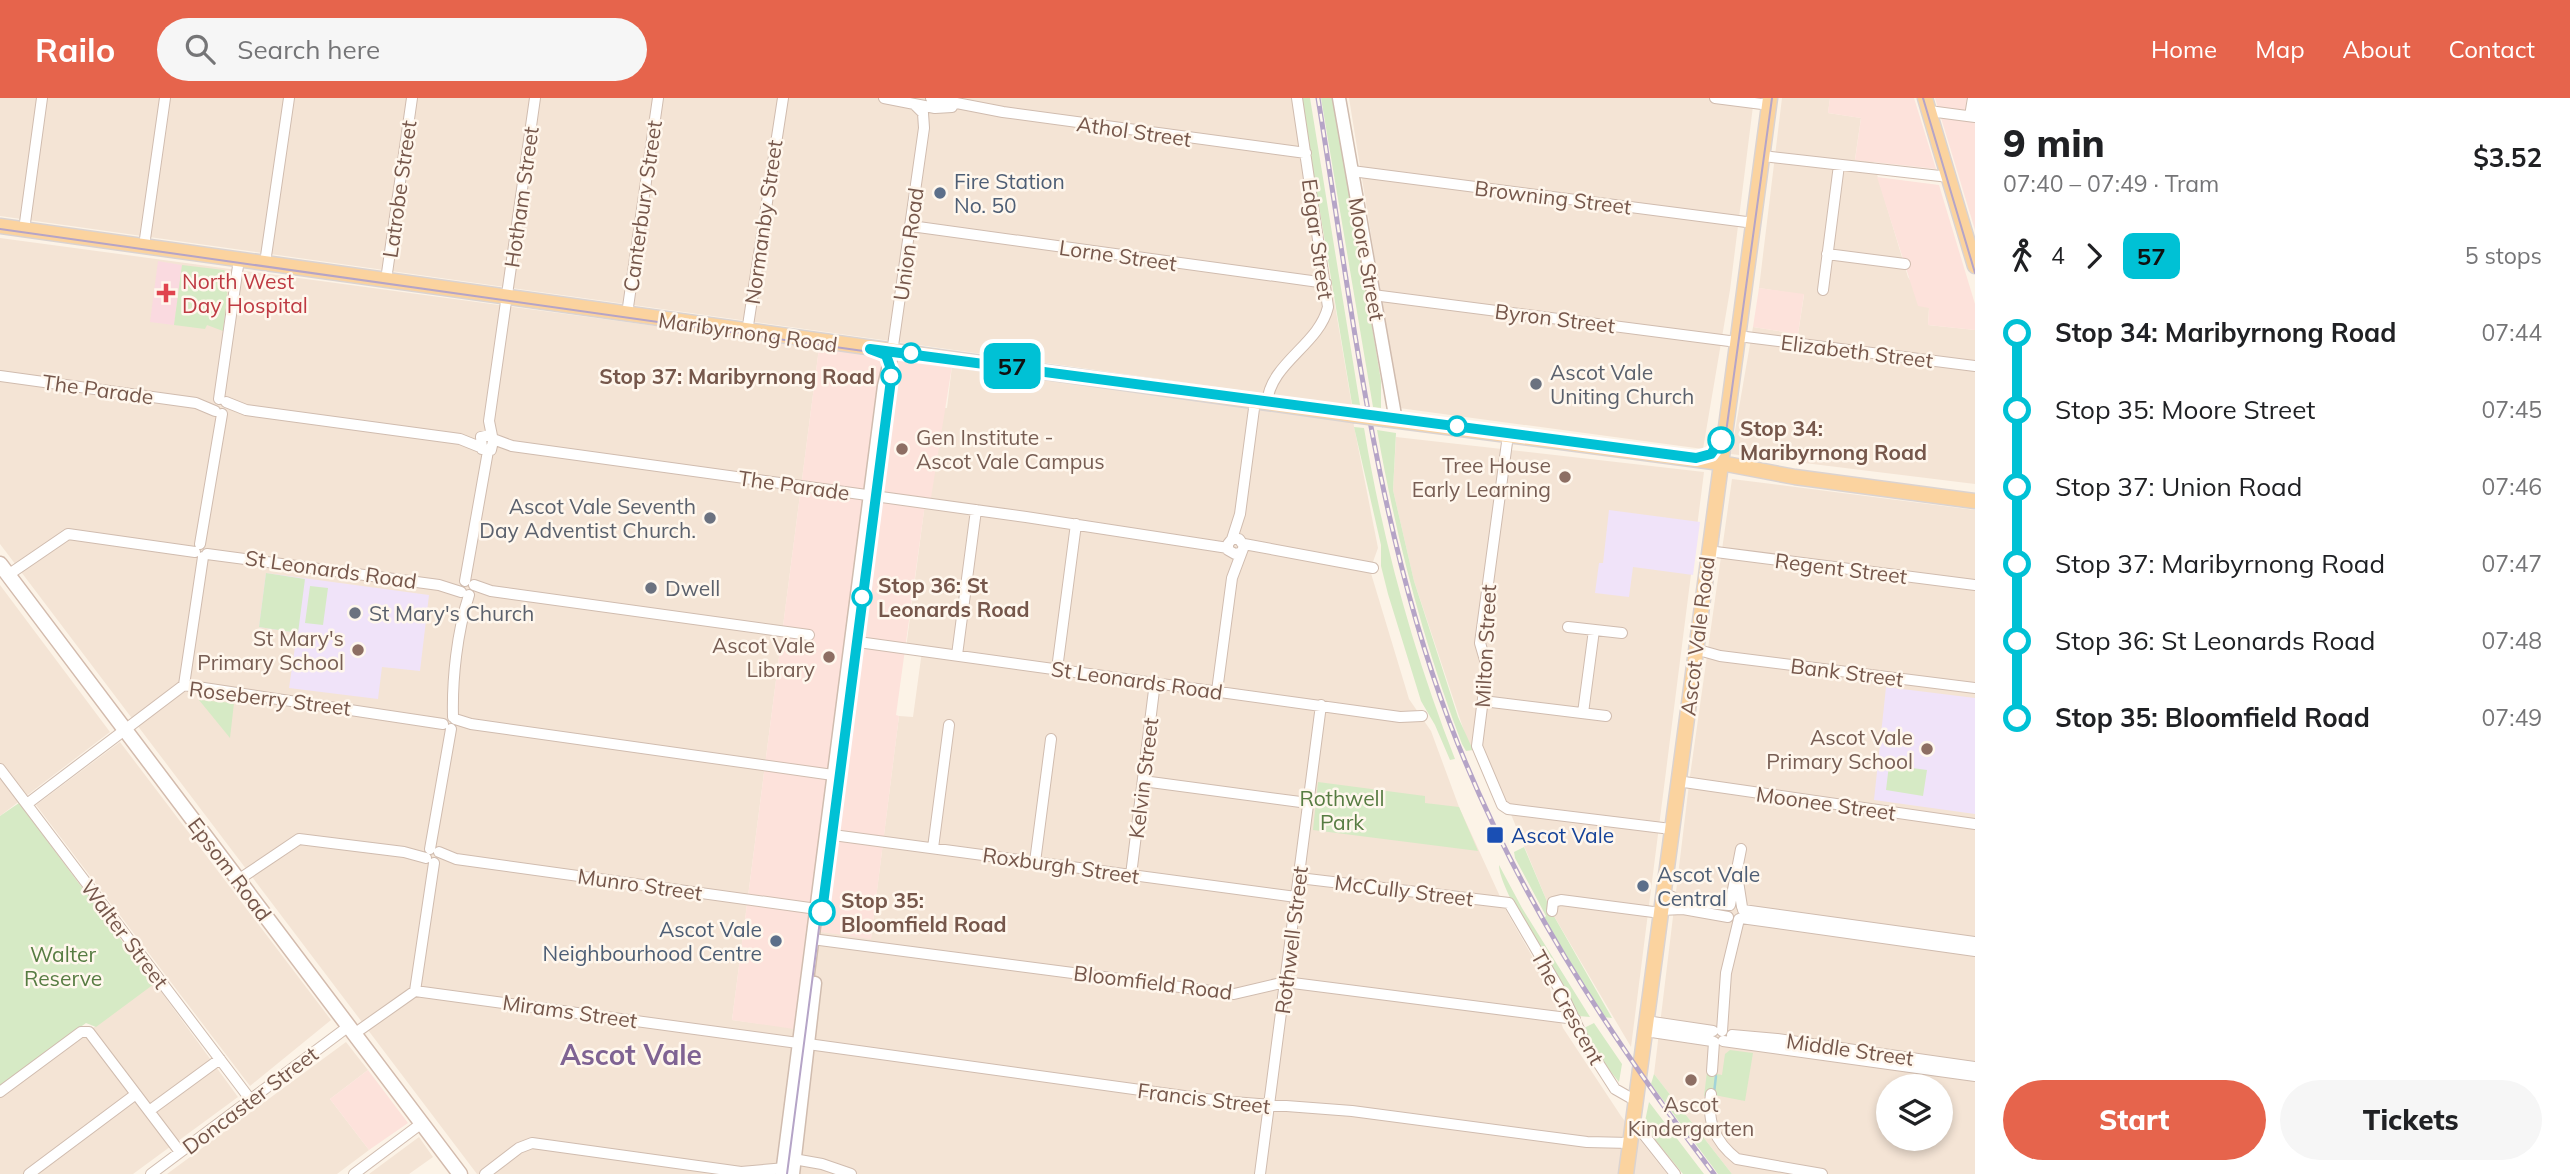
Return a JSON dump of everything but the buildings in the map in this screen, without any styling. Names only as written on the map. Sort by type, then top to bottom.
[{"type":"main road","name":"Ascot Vale Road","points":[[1626,1174],[1770,102]]},
{"type":"main road","points":[[1927,104],[1949,177],[1970,229],[1975,265]]},
{"type":"main road","name":"Maribyrnong Road","points":[[0,226],[627,314],[747,332],[888,359],[1261,402],[1721,463],[1794,477],[1975,500]]},
{"type":"main road","name":"Maribyrnong Road","points":[[1746,467],[1795,469],[1975,491]]},
{"type":"main road","name":"Epsom Road","points":[[4,570],[460,1174]]},
{"type":"street","points":[[24,230],[42,98]]},
{"type":"street","points":[[144,246],[165,98]]},
{"type":"street","points":[[265,263],[289,98]]},
{"type":"street","name":"Latrobe Street","points":[[386,280],[412,98]]},
{"type":"street","name":"Hotham Street","points":[[486,443],[535,98]]},
{"type":"street","name":"Canterbury Street","points":[[627,314],[657,98]]},
{"type":"street","name":"Normanby Street","points":[[747,332],[781,98]]},
{"type":"street","name":"Athol Street","points":[[884,98],[1306,153]]},
{"type":"street","name":"Edgar Street","points":[[1217,691],[1240,514],[1261,402],[1274,380],[1316,332],[1326,315],[1326,283],[1297,98]]},
{"type":"street","name":"Moore Street","points":[[1339,98],[1373,295],[1390,420]]},
{"type":"street","points":[[1715,98],[1770,102]]},
{"type":"street","points":[[1927,104],[1973,117],[1973,98]]},
{"type":"street","name":"Union Road","points":[[874,496],[884,386],[911,226],[927,105]]},
{"type":"street","points":[[1763,156],[1949,177]]},
{"type":"street","points":[[1823,289],[1839,165]]},
{"type":"street","name":"Browning Street","points":[[1352,171],[1754,223]]},
{"type":"street","name":"Lorne Street","points":[[911,226],[1326,283]]},
{"type":"street","points":[[1828,254],[1905,264]]},
{"type":"street","points":[[184,685],[239,259]]},
{"type":"street","name":"Byron Street","points":[[1373,295],[1738,339]]},
{"type":"street","name":"Elizabeth Street","points":[[1738,339],[1975,366]]},
{"type":"street","name":"Union Road","points":[[884,386],[882,365],[874,354],[888,359]]},
{"type":"street","name":"Union Road","points":[[788,1167],[874,496],[888,359]]},
{"type":"street","name":"The Parade","points":[[0,376],[1201,541],[1373,568]]},
{"type":"street","name":"Milton Street","points":[[1508,435],[1480,643],[1487,667],[1479,753],[1506,808],[1671,829]]},
{"type":"street","points":[[351,1030],[415,990],[486,443]]},
{"type":"street","points":[[957,655],[976,510]]},
{"type":"street","points":[[1057,669],[1076,524]]},
{"type":"street","name":"St Leonards Road","points":[[4,570],[68,534],[201,550],[809,635]]},
{"type":"street","name":"Regent Street","points":[[1708,551],[1975,585]]},
{"type":"street","points":[[1568,627],[1622,633]]},
{"type":"street","points":[[1583,713],[1594,630]]},
{"type":"street","name":"St Leonards Road","points":[[854,642],[1401,717],[1422,716]]},
{"type":"street","name":"Bank Street","points":[[1694,653],[1975,688]]},
{"type":"street","name":"Kelvin Street","points":[[1132,875],[1154,682]]},
{"type":"street","name":"Roseberry Street","points":[[27,804],[184,685],[837,776]]},
{"type":"street","points":[[1483,701],[1606,716]]},
{"type":"street","name":"Rothwell Street","points":[[1260,1174],[1321,705]]},
{"type":"street","points":[[933,848],[949,725]]},
{"type":"street","points":[[1035,862],[1051,739]]},
{"type":"street","name":"Walter Street","points":[[0,769],[250,1099]]},
{"type":"street","points":[[1143,781],[1308,803]]},
{"type":"street","name":"Moonee Street","points":[[1677,781],[1975,824]]},
{"type":"street","name":"Roxburgh Street","points":[[830,835],[1296,897]]},
{"type":"street","name":"Munro Street","points":[[238,880],[299,839],[820,910]]},
{"type":"street","points":[[1737,915],[1730,905],[1741,849]]},
{"type":"street","points":[[1712,1071],[1737,915],[1737,874]]},
{"type":"street","name":"McCully Street","points":[[1298,878],[1509,903]]},
{"type":"street","points":[[1663,893],[1682,901],[1730,905]]},
{"type":"street","points":[[1552,911],[1553,902],[1561,900],[1661,911],[1683,909],[1831,926],[1975,951]]},
{"type":"street","name":"The Crescent","points":[[1509,903],[1576,1019],[1586,1044],[1615,1089],[1636,1101]]},
{"type":"street","points":[[1878,933],[1975,942]]},
{"type":"street","name":"Bloomfield Road","points":[[816,939],[1234,994],[1286,982],[1576,1019]]},
{"type":"street","name":"Mirams Street","points":[[415,990],[803,1044]]},
{"type":"street","name":"Middle Street","points":[[1646,1026],[1975,1076]]},
{"type":"street","name":"Doncaster Street","points":[[151,1174],[250,1099],[351,1030]]},
{"type":"street","points":[[0,1092],[81,1032],[91,1033],[180,1152]]},
{"type":"street","name":"Middle Street","points":[[1718,1036],[1777,1038],[1975,1067]]},
{"type":"street","name":"Francis Street","points":[[803,1044],[1269,1107],[1352,1111],[1629,1147]]},
{"type":"street","points":[[149,1111],[220,1059]]},
{"type":"street","points":[[29,1174],[136,1094]]},
{"type":"street","points":[[1710,1094],[1709,1121],[1720,1140],[1742,1162],[1794,1172],[1822,1174]]},
{"type":"street","points":[[1633,1121],[1675,1174]]},
{"type":"street","points":[[354,1174],[422,1123]]},
{"type":"street","points":[[485,1174],[519,1148],[532,1143],[746,1173],[788,1167],[852,1174]]},
{"type":"shaded area","points":[[0,98],[1300,98],[1352,406],[0,216]]},
{"type":"shaded area","points":[[1349,98],[1754,98],[1730,290],[1703,449],[1399,408]]},
{"type":"shaded area","points":[[1782,98],[1830,98],[1828,113],[1861,118],[1855,159],[1873,161],[1908,277],[1929,308],[1928,325],[1975,330],[1975,484],[1731,454],[1753,327],[1798,334],[1804,295],[1759,288]]},
{"type":"shaded area","points":[[1830,98],[1914,98],[1936,169],[1855,160],[1861,118],[1828,113]]},
{"type":"shaded area","points":[[1935,98],[1967,98],[1965,115],[1975,117],[1975,230]]},
{"type":"shaded area","points":[[1877,177],[1939,185],[1975,304],[1975,330],[1928,325],[1929,308],[1918,306]]},
{"type":"shaded area","points":[[0,238],[819,348],[732,1020],[794,1028],[806,930],[871,938],[899,716],[913,717],[922,651],[906,648],[925,503],[943,408],[947,408],[952,366],[1353,421],[1378,548],[1370,570],[1409,699],[1431,731],[1459,807],[1508,914],[1549,986],[1563,1028],[1621,1116],[1667,1174],[477,1174],[0,544]]},
{"type":"shaded area","name":"North West Day Hospital","points":[[158,261],[182,265],[174,325],[150,322]]},
{"type":"shaded area","points":[[1759,288],[1804,294],[1798,334],[1753,327]]},
{"type":"shaded area","points":[[819,348],[952,366],[930,504],[925,504],[896,715],[899,716],[871,939],[806,930],[794,1029],[732,1020]]},
{"type":"shaded area","points":[[1396,437],[1704,472],[1631,1047],[1551,911],[1510,812],[1468,743],[1414,581],[1393,490]]},
{"type":"shaded area","points":[[1732,479],[1975,510],[1975,1174],[1732,1174],[1654,1074],[1690,776]]},
{"type":"shaded area","points":[[1609,510],[1700,522],[1693,575],[1633,567],[1629,597],[1595,593],[1599,563],[1603,563]]},
{"type":"shaded area","name":"St Mary's Primary School","points":[[266,573],[429,595],[420,671],[382,667],[378,699],[289,688],[297,633],[259,627]]},
{"type":"shaded area","points":[[0,585],[110,732],[0,816]]},
{"type":"shaded area","name":"Ascot Vale Primary School","points":[[1886,687],[1975,698],[1975,814],[1874,800]]},
{"type":"shaded area","points":[[120,742],[331,1020],[250,1086],[36,805]]},
{"type":"shaded area","points":[[154,982],[238,1097],[133,1174],[0,1174],[0,1098]]},
{"type":"shaded area","points":[[346,1042],[368,1070],[330,1099],[369,1150],[337,1174],[167,1174]]},
{"type":"shaded area","points":[[368,1070],[408,1123],[369,1150],[330,1099]]},
{"type":"shaded area","points":[[419,1137],[433,1157],[409,1174],[369,1174]]},
{"type":"green space","points":[[1301,98],[1310,98],[1360,405],[1352,404]]},
{"type":"green space","points":[[1321,98],[1334,98],[1381,381],[1381,408],[1373,407]]},
{"type":"green space","points":[[182,265],[224,270],[229,277],[223,331],[207,325],[205,329],[174,325]]},
{"type":"green space","points":[[1354,427],[1364,428],[1380,513],[1401,596],[1455,759],[1450,760],[1421,701],[1388,594],[1381,566],[1381,545]]},
{"type":"green space","points":[[1377,430],[1396,433],[1393,490],[1414,581],[1458,717],[1473,750],[1466,751],[1462,744],[1423,628],[1402,549]]},
{"type":"green space","points":[[266,573],[305,579],[298,633],[259,627]]},
{"type":"green space","points":[[310,586],[328,588],[323,625],[305,623]]},
{"type":"green space","points":[[199,700],[234,703],[230,738]]},
{"type":"green space","points":[[1889,765],[1927,770],[1923,796],[1886,790]]},
{"type":"green space","name":"Rothwell Park","points":[[1318,782],[1425,796],[1425,803],[1459,807],[1478,851],[1313,830]]},
{"type":"green space","name":"Walter Reserve","points":[[19,803],[154,984],[96,1027],[86,1023],[0,1086],[0,816]]},
{"type":"green space","points":[[1524,847],[1551,911],[1612,1018],[1603,1017],[1544,918],[1546,916],[1515,858],[1514,852]]},
{"type":"green space","points":[[1499,865],[1522,908],[1590,1017],[1579,1016],[1532,938],[1509,895]]},
{"type":"green space","points":[[1594,1023],[1622,1064],[1619,1082],[1606,1066],[1584,1028]]},
{"type":"green space","points":[[1730,1050],[1753,1053],[1745,1101],[1714,1095],[1704,1096],[1707,1072],[1722,1075],[1725,1054]]},
{"type":"green space","points":[[1654,1074],[1732,1174],[1718,1174],[1651,1084]]},
{"type":"green space","points":[[1649,1102],[1704,1174],[1683,1174],[1644,1126]]},
{"type":"waterway","points":[[1714,1093],[1716,1076]]},
{"type":"tram line","points":[[0,229],[892,355],[1703,462],[1717,457],[1724,447],[1772,98]]},
{"type":"tram line","points":[[1923,98],[1975,273]]},
{"type":"tram line","name":"57","points":[[822,912],[892,372],[886,355],[870,349],[1696,458],[1711,454],[1718,448],[1721,440]]},
{"type":"tram line","points":[[787,1174],[891,375],[889,359],[880,351]]},
{"type":"railway","points":[[1318,98],[1368,413],[1384,492],[1402,569],[1449,721],[1474,783],[1532,901],[1600,1013],[1714,1174]]},
{"type":"place","name":"Fire Station No. 50","points":[[940,193]]},
{"type":"place","name":"North West Day Hospital","points":[[166,293]]},
{"type":"place","name":"Stop 37: Maribyrnong Road","points":[[891,376]]},
{"type":"place","name":"Ascot Vale Uniting Church","points":[[1536,384]]},
{"type":"place","name":"Stop 34: Maribyrnong Road","points":[[1721,440]]},
{"type":"place","name":"Gen Institute - Ascot Vale Campus","points":[[902,449]]},
{"type":"place","name":"Tree House Early Learning","points":[[1565,477]]},
{"type":"place","name":"Ascot Vale Seventh Day Adventist Church.","points":[[710,518]]},
{"type":"place","name":"Dwell","points":[[651,588]]},
{"type":"place","name":"Stop 36: St Leonards Road","points":[[862,597]]},
{"type":"place","name":"St Mary's Church","points":[[355,613]]},
{"type":"place","name":"St Mary's Primary School","points":[[358,650]]},
{"type":"place","name":"Ascot Vale Library","points":[[829,657]]},
{"type":"place","name":"Ascot Vale Primary School","points":[[1927,749]]},
{"type":"place","name":"Ascot Vale","points":[[1495,835]]},
{"type":"place","name":"Ascot Vale Central","points":[[1643,886]]},
{"type":"place","name":"Stop 35: Bloomfield Road","points":[[822,912]]},
{"type":"place","name":"Ascot Vale Neighbourhood Centre","points":[[776,941]]},
{"type":"place","name":"Ascot Kindergarten","points":[[1691,1080]]},
{"type":"district","name":"Ascot Vale","points":[[631,1054]]}]
